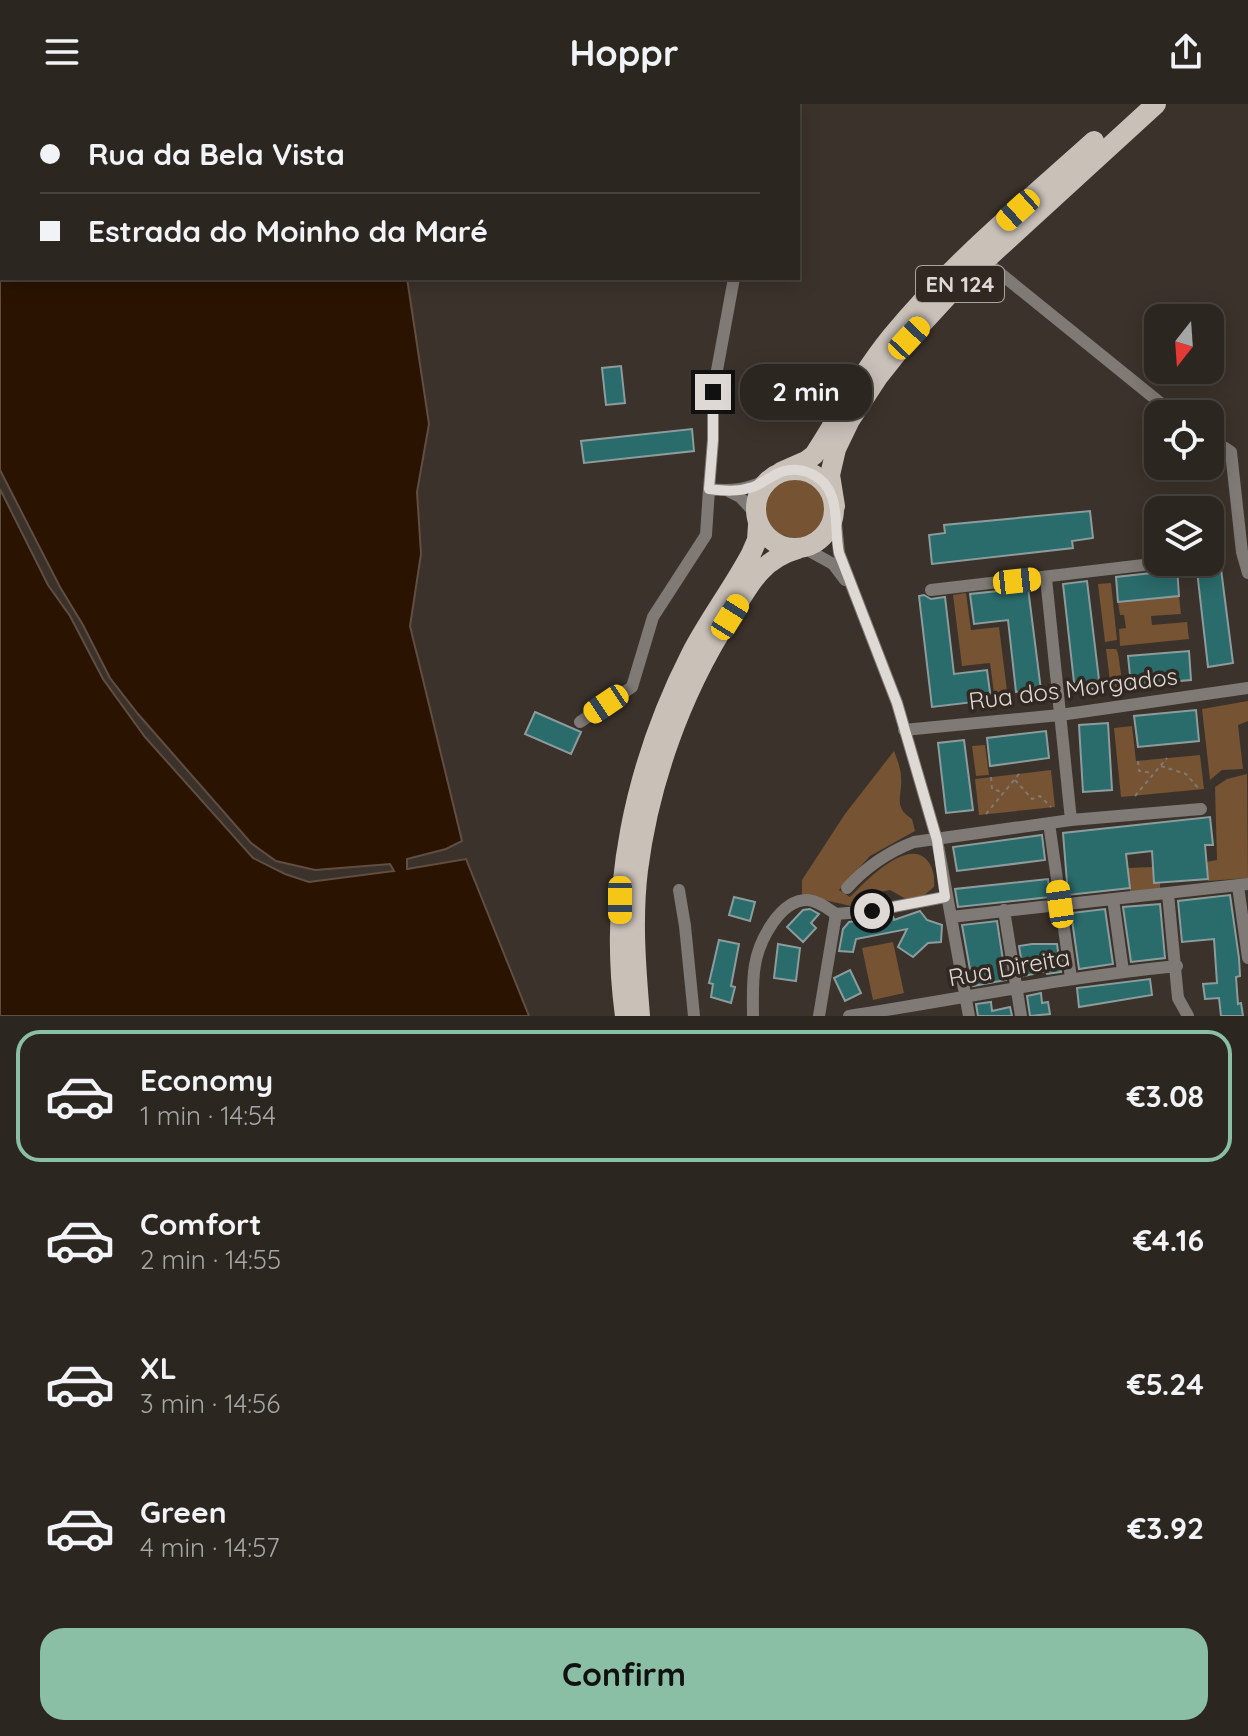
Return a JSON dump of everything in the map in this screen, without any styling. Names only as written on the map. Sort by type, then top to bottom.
[{"type":"main road","name":"EN 124","points":[[775,476],[814,455],[860,377],[934,287],[1136,104]]},
{"type":"main road","name":"EN 124","points":[[835,510],[831,462],[850,420],[878,377],[909,338],[985,261],[1156,104]]},
{"type":"main road","points":[[625,1016],[620,957],[620,900],[627,842],[653,743],[692,651],[757,540],[756,501],[775,476],[793,470],[816,476],[832,494],[835,510],[825,536],[772,559],[747,591],[699,670],[667,748],[649,809],[638,870],[635,919],[640,1016]]},
{"type":"main road","points":[[757,519],[774,543],[801,548]]},
{"type":"street","points":[[985,261],[1157,400]]},
{"type":"street","points":[[580,722],[632,687],[653,617],[706,535],[713,392],[734,280]]},
{"type":"street","points":[[1224,447],[1231,452],[1242,552],[1248,573]]},
{"type":"street","points":[[730,492],[753,487],[775,476]]},
{"type":"street","points":[[709,489],[740,497],[757,519]]},
{"type":"street","points":[[835,510],[835,535],[851,587],[897,703],[937,840],[969,1016]]},
{"type":"street","points":[[801,548],[833,564],[851,587]]},
{"type":"street","points":[[931,590],[1144,565]]},
{"type":"street","points":[[1046,578],[1071,820]]},
{"type":"street","name":"Rua dos Morgados","points":[[904,730],[1060,715],[1248,688]]},
{"type":"street","points":[[847,888],[874,863],[914,842],[1071,820],[1201,809]]},
{"type":"street","points":[[1049,823],[1071,978]]},
{"type":"street","points":[[951,917],[1243,885],[1248,958]]},
{"type":"street","points":[[679,890],[694,1016]]},
{"type":"street","points":[[1168,894],[1178,998],[1188,1016]]},
{"type":"street","points":[[753,1016],[755,964],[767,933],[788,905],[807,900],[822,904],[836,914],[872,911],[945,897]]},
{"type":"street","points":[[1113,899],[1123,971]]},
{"type":"street","points":[[1004,910],[1019,988],[1021,1016]]},
{"type":"street","points":[[819,1016],[836,914]]},
{"type":"street","name":"Rua Direita","points":[[849,1016],[932,1010],[966,998],[1071,978],[1177,966]]},
{"type":"path","points":[[1135,796],[1167,758]]},
{"type":"path","points":[[1138,761],[1139,771],[1154,773]]},
{"type":"path","points":[[1160,766],[1186,774],[1199,789]]},
{"type":"path","points":[[986,814],[1019,774]]},
{"type":"path","points":[[991,777],[992,789],[1004,793]]},
{"type":"path","points":[[1014,780],[1032,799],[1040,796],[1051,807]]},
{"type":"shaded area","points":[[0,280],[407,280],[429,424],[417,492],[421,554],[410,626],[462,841],[446,849],[407,859],[407,869],[466,859],[529,1016],[0,1016],[0,489],[48,585],[70,616],[103,679],[145,737],[253,858],[309,882],[394,871],[390,864],[315,870],[276,861],[251,843],[110,678],[0,470]]},
{"type":"shaded area","points":[[796,474],[808,476],[819,483],[826,494],[826,518],[819,529],[808,536],[796,538],[784,536],[773,529],[766,518],[764,506],[766,494],[773,483],[784,476]]},
{"type":"shaded area","points":[[1111,583],[1117,640],[1105,642],[1098,584]]},
{"type":"shaded area","points":[[966,593],[971,630],[999,627],[1007,691],[994,693],[990,663],[962,666],[953,595]]},
{"type":"shaded area","points":[[1179,596],[1181,614],[1151,616],[1152,625],[1187,622],[1189,639],[1120,646],[1119,629],[1126,628],[1118,602]]},
{"type":"shaded area","points":[[1106,649],[1116,649],[1118,653],[1123,688],[1111,689]]},
{"type":"shaded area","points":[[1248,701],[1248,721],[1238,725],[1243,769],[1222,770],[1210,780],[1202,709]]},
{"type":"shaded area","points":[[1132,726],[1136,761],[1200,755],[1204,789],[1121,797],[1114,728]]},
{"type":"shaded area","points":[[985,745],[989,775],[976,776],[972,746]]},
{"type":"shaded area","points":[[894,751],[901,774],[900,805],[912,819],[915,831],[870,856],[839,890],[850,897],[885,866],[906,855],[916,854],[930,864],[934,887],[923,896],[906,899],[890,890],[865,895],[870,904],[860,908],[802,895],[802,880],[845,814]]},
{"type":"shaded area","points":[[1051,770],[1055,807],[979,815],[975,779]]},
{"type":"shaded area","points":[[1247,774],[1248,878],[1208,881],[1206,862],[1217,860],[1215,787],[1227,779]]},
{"type":"shaded area","points":[[1153,867],[1154,883],[1160,883],[1160,890],[1130,893],[1128,868]]},
{"type":"shaded area","points":[[893,942],[904,993],[873,1000],[862,948]]},
{"type":"building","points":[[621,366],[625,403],[606,405],[602,368]]},
{"type":"building","points":[[692,429],[694,451],[584,463],[581,441]]},
{"type":"building","points":[[1090,511],[1093,538],[1072,541],[1073,548],[932,564],[929,535],[945,533],[944,525]]},
{"type":"building","points":[[1144,574],[1178,576],[1179,596],[1118,602],[1116,577]]},
{"type":"building","points":[[1198,576],[1222,576],[1233,663],[1208,667]]},
{"type":"building","points":[[1087,581],[1100,688],[1075,691],[1063,584]]},
{"type":"building","points":[[1028,588],[1041,690],[1016,692],[1008,620],[974,624],[970,594]]},
{"type":"building","points":[[919,596],[931,599],[945,597],[954,674],[987,670],[991,700],[932,707]]},
{"type":"building","points":[[1189,651],[1191,680],[1131,685],[1128,656]]},
{"type":"building","points":[[1196,710],[1199,741],[1138,747],[1134,716]]},
{"type":"building","points":[[535,712],[581,732],[571,754],[525,734]]},
{"type":"building","points":[[1108,723],[1112,790],[1083,792],[1079,725]]},
{"type":"building","points":[[1046,731],[1049,758],[990,766],[987,738]]},
{"type":"building","points":[[964,740],[973,810],[946,813],[938,743]]},
{"type":"building","points":[[1210,817],[1213,845],[1205,845],[1208,879],[1154,883],[1152,851],[1126,854],[1130,888],[1068,895],[1063,833]]},
{"type":"building","points":[[1042,835],[1045,860],[957,871],[953,847]]},
{"type":"building","points":[[1048,879],[1050,897],[958,907],[955,889]]},
{"type":"building","points":[[1230,895],[1239,958],[1240,976],[1236,977],[1238,1004],[1241,1003],[1243,1016],[1221,1016],[1219,998],[1205,999],[1203,984],[1217,983],[1214,939],[1182,942],[1178,901]]},
{"type":"building","points":[[734,897],[755,902],[750,921],[729,915]]},
{"type":"building","points":[[1160,904],[1165,958],[1131,962],[1123,907]]},
{"type":"building","points":[[810,909],[819,914],[811,923],[816,928],[803,942],[787,927],[803,910]]},
{"type":"building","points":[[1105,909],[1113,964],[1079,969],[1071,913]]},
{"type":"building","points":[[920,911],[927,920],[942,925],[941,942],[928,943],[913,957],[898,947],[907,929],[856,939],[853,952],[839,951],[843,929],[849,922],[893,916],[894,920]]},
{"type":"building","points":[[997,921],[1006,980],[973,986],[962,925]]},
{"type":"building","points":[[719,940],[739,944],[731,1003],[711,997],[713,984],[709,983]]},
{"type":"building","points":[[778,944],[800,948],[796,981],[774,978]]},
{"type":"building","points":[[1057,944],[1061,972],[1047,974],[1046,971],[1024,976],[1019,946]]},
{"type":"building","points":[[850,970],[861,993],[845,1001],[834,978]]},
{"type":"building","points":[[1150,979],[1152,995],[1079,1007],[1077,988]]},
{"type":"building","points":[[1041,993],[1042,1003],[1048,1002],[1050,1014],[1030,1016],[1027,996]]},
{"type":"building","points":[[991,1002],[992,1011],[1010,1007],[1012,1016],[978,1016],[976,1004]]},
{"type":"route","points":[[713,392],[709,489],[742,490],[781,472],[793,470],[805,471],[825,484],[835,506],[835,535],[839,553],[897,703],[937,840],[945,897],[872,911]]}]
